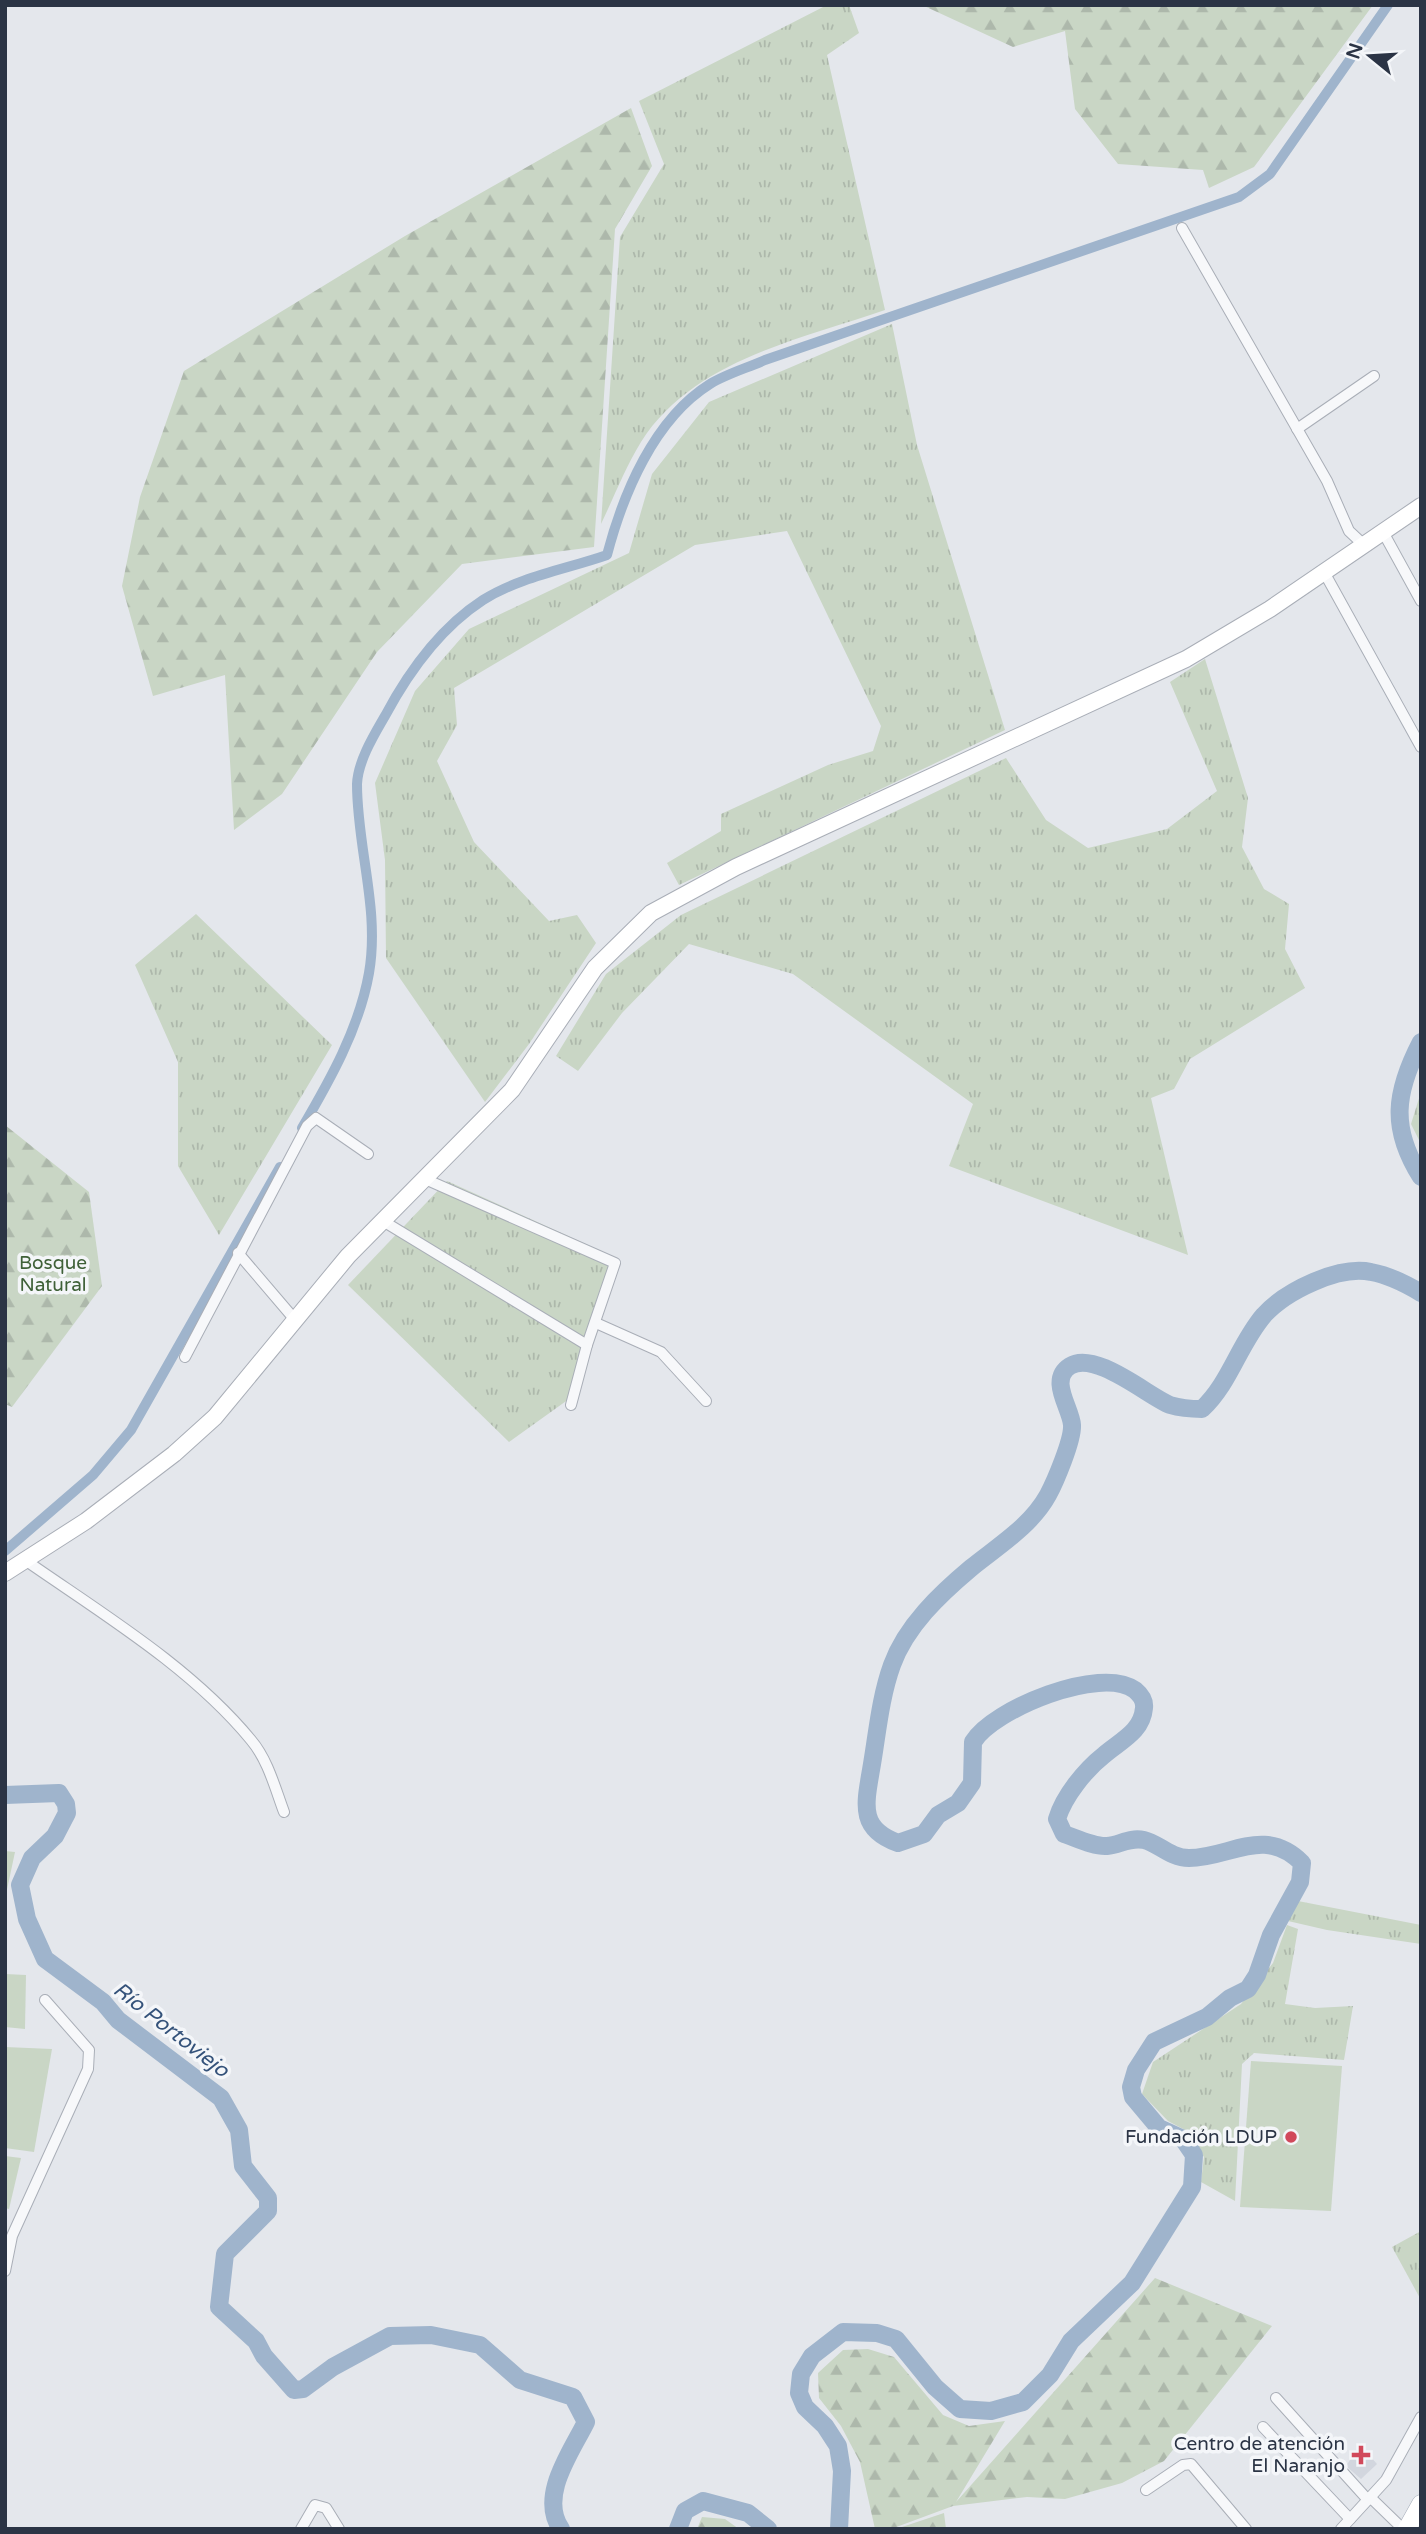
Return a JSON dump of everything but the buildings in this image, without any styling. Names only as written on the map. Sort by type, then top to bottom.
[{"type":"main road","points":[[1405,2529],[1421,2504]]},
{"type":"street","points":[[1182,228],[1327,481],[1349,531],[1365,546]]},
{"type":"street","points":[[1297,429],[1374,376]]},
{"type":"street","points":[[5,1573],[86,1521],[174,1454],[215,1417],[348,1256],[512,1090],[595,968],[651,913],[736,867],[1186,659],[1365,546],[1421,506]]},
{"type":"street","points":[[1383,532],[1421,601]]},
{"type":"street","points":[[1324,572],[1421,747]]},
{"type":"street","points":[[185,1357],[294,1149],[316,1118],[368,1154]]},
{"type":"street","points":[[425,1179],[615,1263],[587,1345],[571,1405]]},
{"type":"street","points":[[383,1220],[587,1345]]},
{"type":"street","points":[[238,1253],[296,1321]]},
{"type":"street","points":[[596,1323],[661,1352],[706,1401]]},
{"type":"street","points":[[25,1560],[147,1645],[220,1708],[252,1741],[270,1771],[284,1812]]},
{"type":"street","points":[[5,2271],[12,2236],[89,2069],[89,2050],[45,2000]]},
{"type":"street","points":[[1276,2398],[1369,2498],[1405,2529]]},
{"type":"street","points":[[1340,2529],[1386,2480],[1421,2417]]},
{"type":"street","points":[[1263,2427],[1350,2519]]},
{"type":"street","points":[[1146,2490],[1183,2465],[1191,2464],[1247,2529]]},
{"type":"street","points":[[301,2529],[315,2505],[326,2508],[339,2529]]},
{"type":"shaded area","name":"Centro de atención El Naranjo","points":[[1360,2445],[1377,2464],[1361,2479],[1346,2466]]},
{"type":"green space","points":[[827,5],[849,5],[859,33],[827,55],[885,310],[750,356],[689,391],[663,414],[641,442],[601,524],[620,237],[664,164],[639,101]]},
{"type":"green space","points":[[922,5],[1373,5],[1254,167],[1209,188],[1203,170],[1118,164],[1075,109],[1065,31],[1013,47]]},
{"type":"green space","points":[[631,108],[652,166],[615,229],[594,547],[462,564],[377,652],[282,794],[234,830],[225,675],[153,696],[122,586],[140,497],[184,371],[405,236]]},
{"type":"green space","points":[[892,324],[917,445],[1005,730],[679,885],[667,863],[721,831],[721,814],[828,765],[873,751],[881,726],[787,531],[695,545],[454,688],[457,725],[437,761],[474,842],[549,921],[577,915],[596,943],[529,1044],[485,1102],[386,958],[385,860],[375,783],[415,691],[469,629],[629,553],[652,474],[709,402]]},
{"type":"green space","points":[[1205,659],[1248,798],[1242,847],[1264,889],[1289,904],[1285,949],[1305,988],[1190,1059],[1174,1089],[1151,1098],[1188,1255],[949,1166],[973,1104],[793,974],[689,944],[622,1013],[578,1071],[556,1056],[606,974],[681,915],[1006,758],[1046,820],[1088,848],[1167,829],[1217,791],[1170,682]]},
{"type":"green space","points":[[196,914],[332,1045],[219,1235],[178,1166],[178,1062],[135,965]]},
{"type":"green space","points":[[1421,1092],[1421,1144],[1411,1124]]},
{"type":"green space","name":"Bosque Natural","points":[[5,1125],[89,1192],[102,1286],[12,1407],[5,1404]]},
{"type":"green space","points":[[447,1181],[619,1259],[569,1399],[509,1442],[348,1285]]},
{"type":"green space","points":[[5,1851],[15,1852],[5,1899]]},
{"type":"green space","points":[[1298,1901],[1421,1925],[1421,1944],[1327,1930],[1288,1921]]},
{"type":"green space","points":[[1287,1925],[1298,1929],[1285,2004],[1315,2008],[1353,2006],[1344,2060],[1254,2053],[1242,2064],[1235,2201],[1201,2182],[1204,2157],[1187,2131],[1168,2121],[1142,2094],[1153,2062],[1241,2004],[1273,1963]]},
{"type":"green space","points":[[5,1974],[26,1975],[25,2029],[5,2027]]},
{"type":"green space","points":[[5,2047],[52,2049],[34,2152],[5,2148]]},
{"type":"green space","name":"Fundación LDUP","points":[[1251,2061],[1342,2066],[1331,2211],[1240,2207]]},
{"type":"green space","points":[[5,2156],[21,2158],[9,2209],[5,2208]]},
{"type":"green space","points":[[1421,2231],[1421,2300],[1392,2247]]},
{"type":"green space","points":[[1155,2278],[1272,2326],[1164,2461],[1122,2483],[1065,2499],[1027,2497],[953,2506],[891,2529],[875,2529],[860,2462],[841,2426],[819,2398],[818,2373],[843,2350],[868,2349],[894,2357],[943,2415],[969,2426],[1005,2421],[956,2502]]},
{"type":"green space","points":[[944,2513],[946,2529],[896,2529]]},
{"type":"green space","points":[[702,2517],[725,2519],[739,2529],[697,2529]]},
{"type":"waterway","points":[[302,1128],[351,1034],[369,973],[372,925],[358,808],[357,784],[360,766],[404,683],[439,637],[467,611],[497,592],[528,579],[607,555],[632,483],[657,437],[690,399],[716,380],[765,360],[1239,197],[1270,174],[1388,5]]},
{"type":"waterway","name":"Río Portoviejo","points":[[1421,1042],[1406,1077],[1400,1110],[1404,1142],[1421,1177]]},
{"type":"waterway","points":[[5,1551],[93,1475],[131,1430],[280,1167]]},
{"type":"waterway","name":"Río Portoviejo","points":[[839,2529],[842,2471],[838,2446],[825,2426],[805,2407],[799,2393],[801,2374],[812,2356],[843,2332],[877,2333],[896,2339],[935,2387],[960,2409],[991,2411],[1023,2402],[1050,2375],[1071,2341],[1132,2283],[1192,2187],[1194,2155],[1183,2139],[1159,2128],[1133,2097],[1131,2087],[1136,2070],[1154,2042],[1207,2017],[1230,1998],[1248,1989],[1257,1975],[1271,1935],[1300,1882],[1302,1863],[1288,1852],[1274,1846],[1247,1846],[1189,1858],[1176,1856],[1144,1840],[1102,1846],[1064,1834],[1057,1819],[1070,1793],[1097,1761],[1135,1730],[1142,1716],[1144,1705],[1141,1696],[1135,1690],[1119,1684],[1098,1683],[1074,1687],[1024,1704],[1002,1716],[984,1729],[973,1742],[972,1783],[958,1803],[938,1815],[924,1834],[898,1843],[885,1837],[876,1831],[871,1823],[867,1794],[884,1691],[898,1651],[915,1624],[936,1600],[1023,1526],[1048,1495],[1072,1432],[1071,1418],[1061,1386],[1064,1372],[1070,1366],[1093,1364],[1121,1376],[1170,1405],[1202,1409],[1220,1387],[1255,1326],[1274,1306],[1299,1289],[1329,1276],[1358,1271],[1384,1275],[1421,1293]]},
{"type":"waterway","name":"Río Portoviejo","points":[[5,1795],[59,1793],[66,1804],[67,1813],[55,1836],[32,1858],[20,1885],[27,1919],[45,1959],[103,2002],[118,2020],[221,2098],[239,2130],[243,2166],[268,2198],[268,2211],[225,2254],[219,2307],[256,2341],[264,2356],[294,2390],[303,2389],[333,2367],[390,2336],[431,2335],[480,2345],[520,2380],[573,2397],[586,2422],[555,2488],[555,2516],[561,2529]]},
{"type":"waterway","name":"Río Portoviejo","points":[[678,2529],[685,2511],[703,2501],[748,2513],[768,2529]]},
{"type":"place","name":"Fundación LDUP","points":[[1291,2137]]},
{"type":"place","name":"Centro de atención El Naranjo","points":[[1361,2455]]}]
